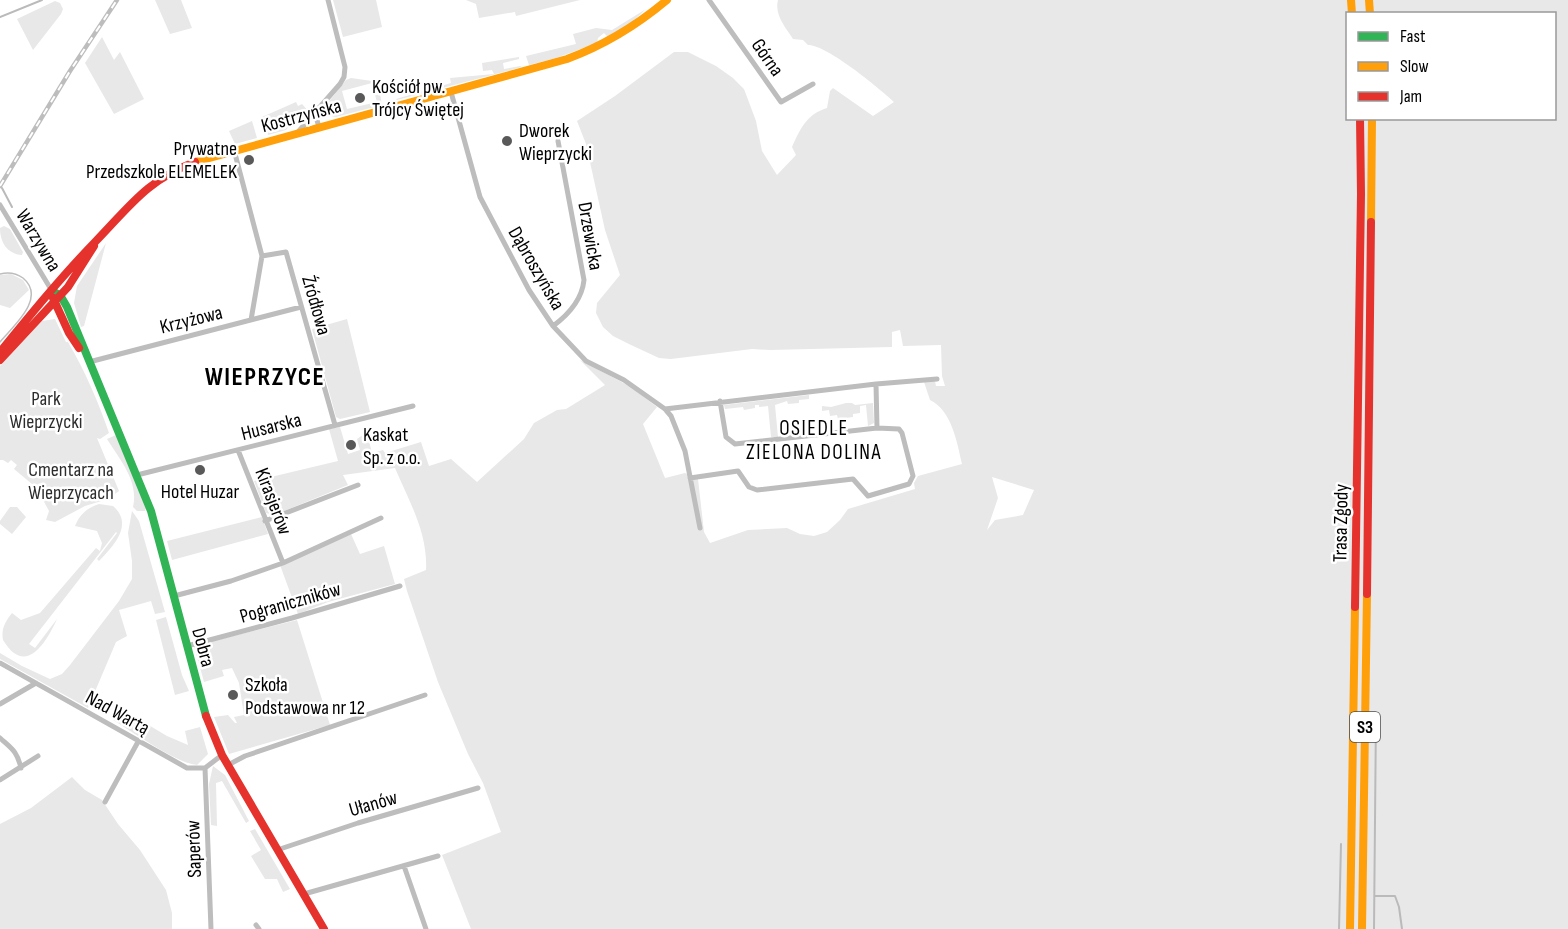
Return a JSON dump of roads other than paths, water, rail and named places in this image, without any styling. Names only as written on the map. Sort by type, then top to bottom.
[{"type":"main road","name":"Kostrzyńska","points":[[0,352],[79,257],[128,204],[160,178],[190,162],[557,63],[594,50],[626,33],[667,0]]},
{"type":"main road","name":"Trasa Zgody","points":[[1350,929],[1361,194],[1360,120]]},
{"type":"main road","name":"Trasa Zgody","points":[[1362,929],[1372,120]]},
{"type":"main road","name":"Kostrzyńska","points":[[0,360],[61,296],[83,266],[95,242]]},
{"type":"main road","points":[[52,291],[61,296]]},
{"type":"main road","name":"Dobra","points":[[52,291],[69,333],[88,360]]},
{"type":"main road","name":"Dobra","points":[[61,296],[137,475],[154,521],[205,712],[222,755],[324,929]]},
{"type":"street","points":[[298,133],[340,84],[345,73],[327,0]]},
{"type":"street","name":"Górna","points":[[709,0],[781,102],[813,84]]},
{"type":"street","name":"Dąbroszyńska","points":[[451,92],[480,197],[529,290],[554,326],[586,361],[624,380],[665,409],[671,416],[685,451],[700,528]]},
{"type":"street","points":[[318,108],[316,117],[319,127]]},
{"type":"street","name":"Drzewicka","points":[[554,326],[562,320],[576,302],[584,280],[558,141]]},
{"type":"street","points":[[234,150],[262,256],[251,320]]},
{"type":"street","name":"Warzywna","points":[[0,205],[52,291]]},
{"type":"street","name":"Źródłowa","points":[[262,256],[286,252],[335,425]]},
{"type":"street","name":"Krzyżowa","points":[[88,360],[301,307]]},
{"type":"street","points":[[665,409],[720,401],[937,379]]},
{"type":"street","points":[[876,384],[877,428]]},
{"type":"street","points":[[690,478],[738,471],[749,487],[758,490],[853,479],[868,496],[909,484],[913,476],[899,429],[877,428],[735,444],[726,437],[720,401]]},
{"type":"street","name":"Husarska","points":[[137,475],[413,406]]},
{"type":"street","name":"Kirasjerów","points":[[238,450],[283,562]]},
{"type":"street","points":[[265,521],[358,485]]},
{"type":"street","points":[[174,596],[231,581],[283,562],[381,518]]},
{"type":"street","name":"Pograniczników","points":[[187,646],[400,586]]},
{"type":"street","name":"Nad Wartą","points":[[0,663],[187,768],[205,768]]},
{"type":"street","points":[[0,704],[36,683]]},
{"type":"street","points":[[228,765],[245,756],[425,695]]},
{"type":"street","points":[[0,738],[10,745],[19,757],[21,768]]},
{"type":"street","points":[[105,802],[139,740]]},
{"type":"street","points":[[205,768],[222,755]]},
{"type":"street","points":[[0,780],[38,756]]},
{"type":"street","name":"Saperów","points":[[205,768],[211,929]]},
{"type":"street","name":"Ułanów","points":[[277,850],[478,788]]},
{"type":"street","points":[[304,894],[438,856]]},
{"type":"street","points":[[404,866],[426,929]]},
{"type":"waterway","points":[[0,17],[42,0]]},
{"type":"waterway","points":[[2,188],[12,207]]},
{"type":"waterway","points":[[1374,929],[1376,714]]},
{"type":"waterway","points":[[1339,929],[1341,844]]},
{"type":"waterway","points":[[1375,896],[1395,896],[1402,929]]},
{"type":"tram line","points":[[0,274],[12,273],[23,278],[31,294],[30,303],[25,312],[0,342]]},
{"type":"railway","points":[[0,186],[70,71],[117,0]]},
{"type":"place","name":"Kościół pw. Trójcy Świętej","points":[[360,98]]},
{"type":"place","name":"Dworek Wieprzycki","points":[[507,141]]},
{"type":"place","name":"Prywatne Przedszkole ELEMELEK","points":[[249,160]]},
{"type":"place","name":"Kaskat Sp. z o.o.","points":[[351,445]]},
{"type":"place","name":"Hotel Huzar","points":[[200,470]]},
{"type":"place","name":"Szkoła Podstawowa nr 12","points":[[233,695]]},
{"type":"district","name":"WIEPRZYCE","points":[[265,376]]},
{"type":"district","name":"OSIEDLE ZIELONA DOLINA","points":[[814,440]]},
{"type":"park label","name":"Park Wieprzycki","points":[[46,410]]},
{"type":"park label","name":"Cmentarz na Wieprzycach","points":[[71,480]]}]
